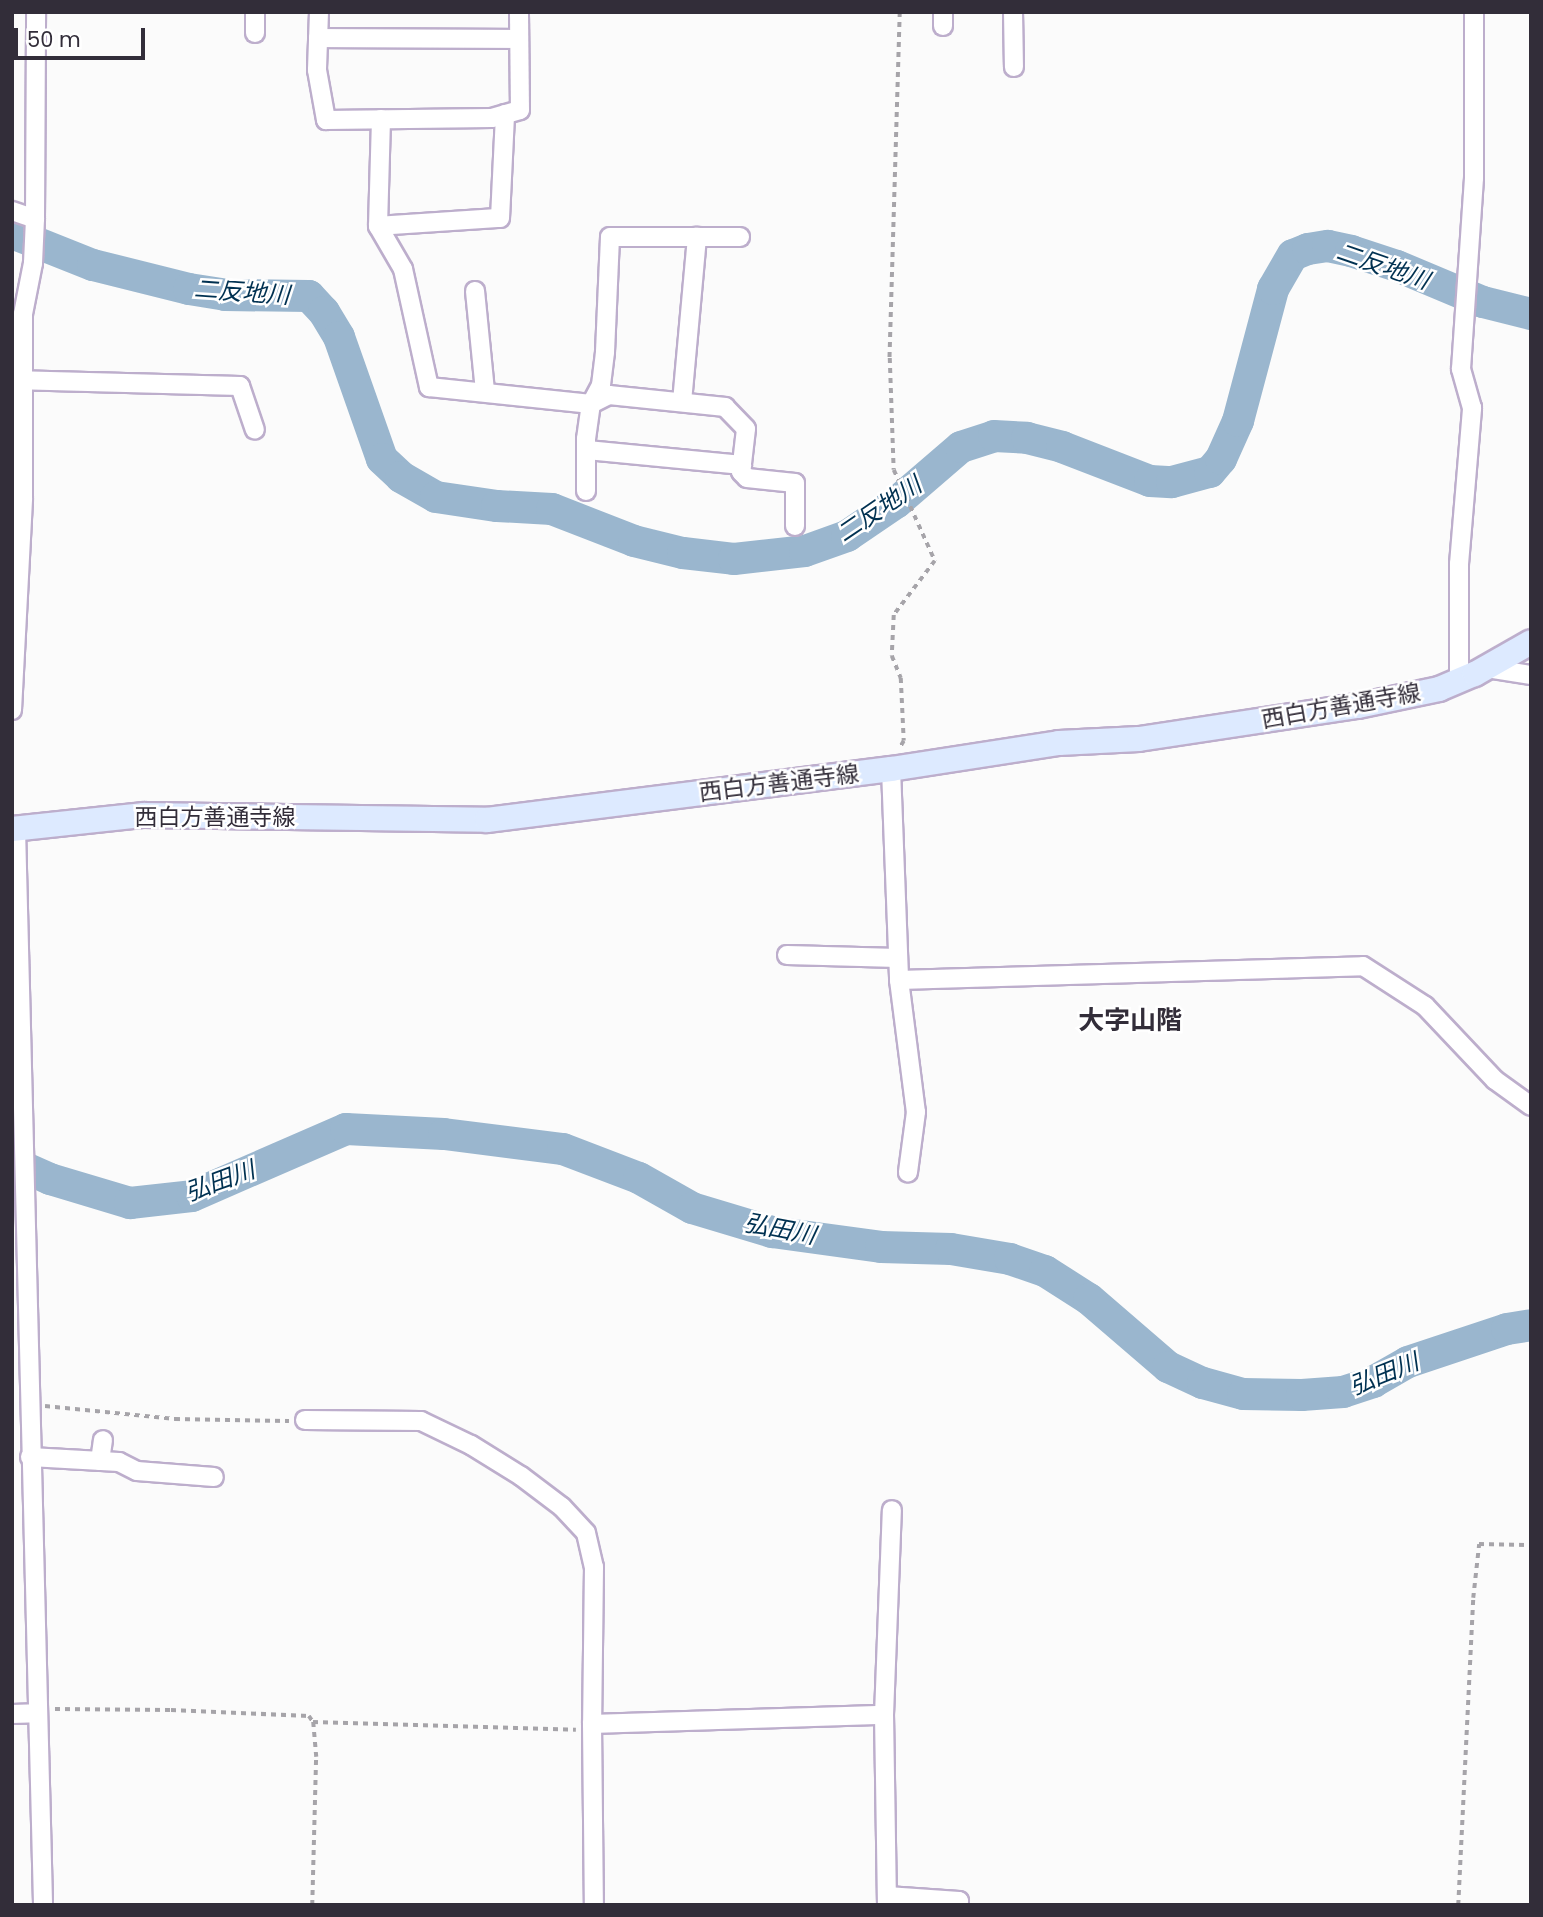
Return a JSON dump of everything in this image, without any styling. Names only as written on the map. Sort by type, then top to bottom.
[{"type":"main road","name":"西白方善通寺線","points":[[14,829],[144,815],[487,820],[891,769],[1059,744],[1139,739],[1358,706],[1438,689],[1487,668],[1531,642]]},
{"type":"street","points":[[12,710],[23,498],[18,380],[23,314],[33,264],[35,220],[36,12]]},
{"type":"street","points":[[254,33],[255,12]]},
{"type":"street","points":[[319,12],[317,70],[326,120],[492,118],[520,110],[519,12]]},
{"type":"street","points":[[1013,12],[1014,67]]},
{"type":"street","points":[[1459,680],[1459,564],[1472,408],[1461,369],[1474,178],[1474,12]]},
{"type":"street","points":[[318,38],[519,39]]},
{"type":"street","points":[[378,226],[500,218],[505,114]]},
{"type":"street","points":[[381,119],[378,226],[403,269],[429,387],[591,404],[609,395],[725,407],[747,429],[741,472],[747,478],[795,483],[795,526]]},
{"type":"street","points":[[12,211],[35,220]]},
{"type":"street","points":[[586,491],[591,404],[601,385],[605,352],[610,237],[740,237]]},
{"type":"street","points":[[682,402],[697,237]]},
{"type":"street","points":[[475,291],[485,392]]},
{"type":"street","points":[[18,380],[240,386],[255,430]]},
{"type":"street","points":[[587,450],[742,465]]},
{"type":"street","points":[[1487,668],[1531,675]]},
{"type":"street","points":[[891,769],[899,980],[916,1112],[908,1171]]},
{"type":"street","points":[[14,829],[25,1144],[20,1188],[43,1905]]},
{"type":"street","points":[[788,955],[898,958]]},
{"type":"street","points":[[899,980],[1363,966],[1425,1006],[1495,1080],[1531,1106]]},
{"type":"street","points":[[305,1420],[422,1421],[471,1445],[562,1507],[586,1533],[594,1567],[594,1905]]},
{"type":"street","points":[[100,1461],[103,1440]]},
{"type":"street","points":[[30,1457],[119,1462],[136,1479],[214,1476]]},
{"type":"street","points":[[892,1510],[884,1715],[887,1900],[959,1901],[958,1905]]},
{"type":"street","points":[[12,1714],[36,1711]]},
{"type":"street","points":[[592,1727],[884,1715]]},
{"type":"path","points":[[891,769],[904,741],[901,678],[892,656],[894,615],[935,561],[894,470],[890,358],[900,12]]},
{"type":"path","points":[[29,1405],[175,1419],[305,1420]]},
{"type":"path","points":[[1458,1905],[1473,1598],[1479,1544],[1531,1545]]},
{"type":"path","points":[[36,1711],[309,1716],[313,1721],[316,1757],[312,1905]]},
{"type":"path","points":[[313,1721],[592,1727]]},
{"type":"waterway","name":"二反地川","points":[[12,233],[93,265],[189,289],[225,295],[309,296],[324,312],[339,337],[382,459],[401,477],[436,497],[497,506],[552,509],[634,541],[683,553],[734,559],[805,551],[847,536],[897,502],[961,447],[994,436],[1027,438],[1062,447],[1150,481],[1172,482],[1210,472],[1221,459],[1238,421],[1273,289],[1293,255],[1308,249],[1328,246],[1351,251],[1397,266],[1483,302],[1531,314]]},
{"type":"waterway","name":"弘田川","points":[[12,1162],[50,1179],[130,1203],[192,1196],[346,1129],[444,1134],[563,1149],[639,1178],[692,1208],[772,1232],[881,1247],[951,1249],[1010,1259],[1045,1271],[1089,1299],[1168,1367],[1203,1383],[1243,1394],[1302,1395],[1343,1392],[1373,1382],[1408,1362],[1507,1329],[1531,1325]]},
{"type":"district","name":"大字山階","points":[[1130,1021]]}]
